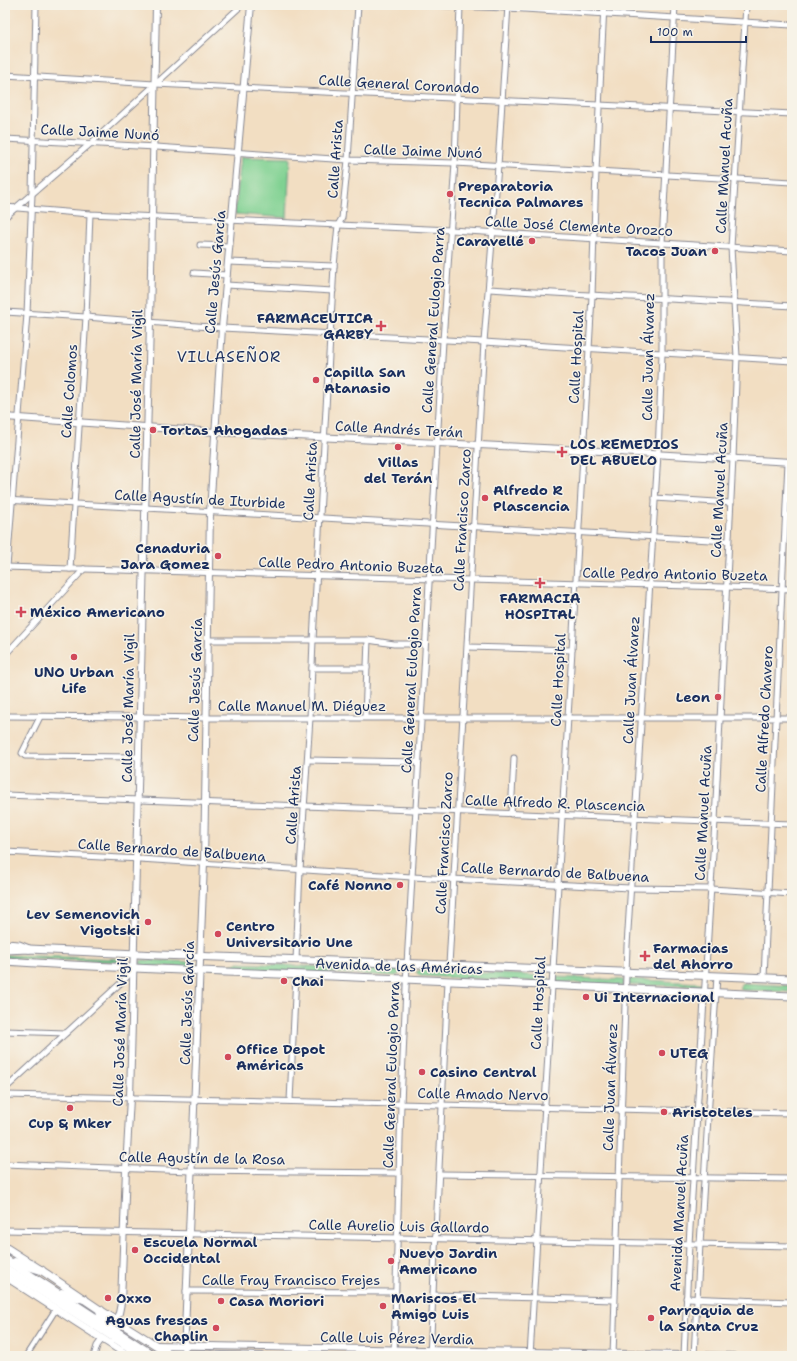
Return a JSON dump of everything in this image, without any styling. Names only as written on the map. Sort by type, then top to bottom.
[{"type":"main road","name":"Avenida de las Américas","points":[[5,944],[19,945],[29,949]]},
{"type":"main road","name":"Avenida de las Américas","points":[[5,950],[29,949],[201,957],[449,965],[792,979]]},
{"type":"main road","name":"Avenida de las Américas","points":[[5,961],[134,969],[407,979],[792,996]]},
{"type":"main road","points":[[5,1247],[173,1356]]},
{"type":"main road","points":[[5,1262],[41,1270]]},
{"type":"main road","points":[[5,1262],[103,1322]]},
{"type":"main road","points":[[5,1262],[106,1333],[144,1356]]},
{"type":"main road","points":[[5,1276],[56,1309],[154,1356]]},
{"type":"main road","points":[[53,1290],[84,1299]]},
{"type":"main road","points":[[100,1310],[106,1333],[129,1356]]},
{"type":"street","points":[[6,567],[19,418],[26,314],[32,194],[36,5]]},
{"type":"street","name":"Calle José María Vigil","points":[[94,1356],[97,1346],[116,1320],[121,1303],[134,969],[150,323],[156,5]]},
{"type":"street","points":[[5,217],[90,144],[242,5]]},
{"type":"street","name":"Calle Jesús García","points":[[184,1355],[204,864],[210,512],[222,328],[251,5]]},
{"type":"street","name":"Calle Arista","points":[[296,960],[334,266],[338,225],[342,218],[348,160],[351,93],[358,5]]},
{"type":"street","points":[[428,5],[507,7],[792,25]]},
{"type":"street","name":"Calle Hospital","points":[[530,1354],[579,533],[592,296],[604,5]]},
{"type":"street","name":"Calle Juan Álvarez","points":[[613,1355],[625,989],[630,888],[658,454],[662,354],[662,243],[675,5]]},
{"type":"street","name":"Calle Manuel Acuña","points":[[706,976],[733,458],[737,357],[731,247],[746,5]]},
{"type":"street","name":"Calle General Eulogio Parra","points":[[395,1353],[395,1292],[407,964],[432,524],[455,164],[460,6]]},
{"type":"street","name":"Calle Francisco Zarco","points":[[449,965],[484,342],[498,166],[507,7]]},
{"type":"street","name":"Calle General Coronado","points":[[5,75],[155,84],[458,98],[501,102],[599,104],[792,114]]},
{"type":"street","name":"Calle Jaime Nunó","points":[[5,139],[153,146],[348,160],[498,166],[792,182]]},
{"type":"street","name":"Calle José Clemente Orozco","points":[[5,207],[90,214],[451,230],[792,251]]},
{"type":"street","name":"Calle Colomos","points":[[70,570],[86,317],[90,214]]},
{"type":"street","points":[[200,245],[229,246]]},
{"type":"street","points":[[228,262],[334,266]]},
{"type":"street","points":[[194,273],[227,275]]},
{"type":"street","points":[[226,285],[333,291]]},
{"type":"street","points":[[489,289],[592,296],[792,306]]},
{"type":"street","points":[[5,312],[222,328],[792,361]]},
{"type":"street","name":"Calle Andrés Terán","points":[[5,417],[79,421],[215,432],[790,462]]},
{"type":"street","name":"Calle Alfredo Chavero","points":[[764,978],[782,588],[790,462]]},
{"type":"street","points":[[655,498],[731,503]]},
{"type":"street","name":"Calle Agustín de Iturbide","points":[[5,500],[728,541]]},
{"type":"street","name":"Calle Pedro Antonio Buzeta","points":[[6,567],[70,570],[84,569],[316,575],[792,589]]},
{"type":"street","points":[[5,655],[84,569]]},
{"type":"street","points":[[209,640],[368,640],[394,644],[425,644]]},
{"type":"street","points":[[365,717],[368,640]]},
{"type":"street","points":[[468,647],[572,650]]},
{"type":"street","points":[[312,668],[367,668]]},
{"type":"street","name":"Calle Manuel M. Diéguez","points":[[5,716],[206,718],[792,718]]},
{"type":"street","points":[[40,717],[22,753],[25,756],[139,757]]},
{"type":"street","points":[[511,814],[514,758]]},
{"type":"street","points":[[308,760],[418,762]]},
{"type":"street","name":"Calle Alfredo R. Plascencia","points":[[5,796],[138,799],[305,807],[792,824]]},
{"type":"street","name":"Calle Bernardo de Balbuena","points":[[5,852],[412,877],[558,883],[630,888],[792,894]]},
{"type":"street","points":[[5,1089],[124,980],[134,969]]},
{"type":"street","points":[[290,1102],[296,975]]},
{"type":"street","name":"Avenida Manuel Acuña","points":[[684,1356],[689,1244],[706,976]]},
{"type":"street","name":"Avenida Manuel Acuña","points":[[694,1356],[717,976]]},
{"type":"street","points":[[430,1353],[448,981]]},
{"type":"street","points":[[5,1032],[66,1033]]},
{"type":"street","name":"Calle Amado Nervo","points":[[5,1095],[792,1113]]},
{"type":"street","name":"Calle Agustín de la Rosa","points":[[5,1164],[126,1169],[399,1173]]},
{"type":"street","points":[[439,1174],[792,1179]]},
{"type":"street","name":"Calle Aurelio Luis Gallardo","points":[[5,1230],[792,1246]]},
{"type":"street","name":"Calle Fray Francisco Frejes","points":[[186,1291],[395,1292]]},
{"type":"street","points":[[433,1295],[614,1300]]},
{"type":"street","points":[[686,1298],[792,1302]]},
{"type":"street","points":[[26,1356],[56,1309]]},
{"type":"street","name":"Calle Luis Pérez Verdia","points":[[156,1345],[395,1353],[733,1356]]},
{"type":"street","points":[[184,1355],[262,1356]]},
{"type":"green space","points":[[241,157],[290,158],[287,218],[235,214]]},
{"type":"green space","points":[[5,955],[122,960],[120,962],[5,958]]},
{"type":"green space","points":[[143,960],[195,962],[197,965],[195,967],[143,966],[139,962]]},
{"type":"green space","points":[[238,963],[396,970],[401,973],[396,976],[207,968],[206,966],[227,966]]},
{"type":"green space","points":[[420,970],[547,976],[550,979],[547,982],[420,976],[416,972]]},
{"type":"green space","points":[[556,977],[624,980],[623,986],[556,982]]},
{"type":"green space","points":[[627,979],[702,984],[701,986],[628,985]]},
{"type":"green space","points":[[742,983],[792,986],[792,992],[741,990],[740,986]]},
{"type":"place","name":"Preparatoria Tecnica Palmares","points":[[450,194]]},
{"type":"place","name":"Caravellé","points":[[532,241]]},
{"type":"place","name":"Tacos Juan","points":[[715,251]]},
{"type":"place","name":"FARMACEUTICA GARBY","points":[[381,326]]},
{"type":"place","name":"Capilla San Atanasio","points":[[316,380]]},
{"type":"place","name":"Tortas Ahogadas","points":[[153,430]]},
{"type":"place","name":"Villas del Terán","points":[[398,447]]},
{"type":"place","name":"LOS REMEDIOS DEL ABUELO","points":[[562,452]]},
{"type":"place","name":"Alfredo R Plascencia","points":[[485,498]]},
{"type":"place","name":"Cenaduria Jara Gomez","points":[[218,556]]},
{"type":"place","name":"FARMACIA HOSPITAL","points":[[540,583]]},
{"type":"place","name":"México Americano","points":[[21,612]]},
{"type":"place","name":"UNO Urban Life","points":[[74,657]]},
{"type":"place","name":"Leon","points":[[718,697]]},
{"type":"place","name":"Café Nonno","points":[[400,885]]},
{"type":"place","name":"Lev Semenovich Vigotski","points":[[148,922]]},
{"type":"place","name":"Centro Universitario Une","points":[[218,934]]},
{"type":"place","name":"Farmacias del Ahorro","points":[[645,956]]},
{"type":"place","name":"Chai","points":[[284,981]]},
{"type":"place","name":"Ui Internacional","points":[[586,997]]},
{"type":"place","name":"UTEG","points":[[662,1053]]},
{"type":"place","name":"Office Depot Américas","points":[[228,1057]]},
{"type":"place","name":"Casino Central","points":[[422,1072]]},
{"type":"place","name":"Cup & Mker","points":[[70,1108]]},
{"type":"place","name":"Aristoteles","points":[[664,1112]]},
{"type":"place","name":"Escuela Normal Occidental","points":[[135,1250]]},
{"type":"place","name":"Nuevo Jardin Americano","points":[[391,1261]]},
{"type":"place","name":"Oxxo","points":[[108,1298]]},
{"type":"place","name":"Casa Moriori","points":[[221,1301]]},
{"type":"place","name":"Mariscos El Amigo Luis","points":[[383,1306]]},
{"type":"place","name":"Parroquia de la Santa Cruz","points":[[651,1318]]},
{"type":"place","name":"Aguas frescas Chaplin","points":[[216,1328]]},
{"type":"district","name":"VILLASEÑOR","points":[[229,357]]}]
